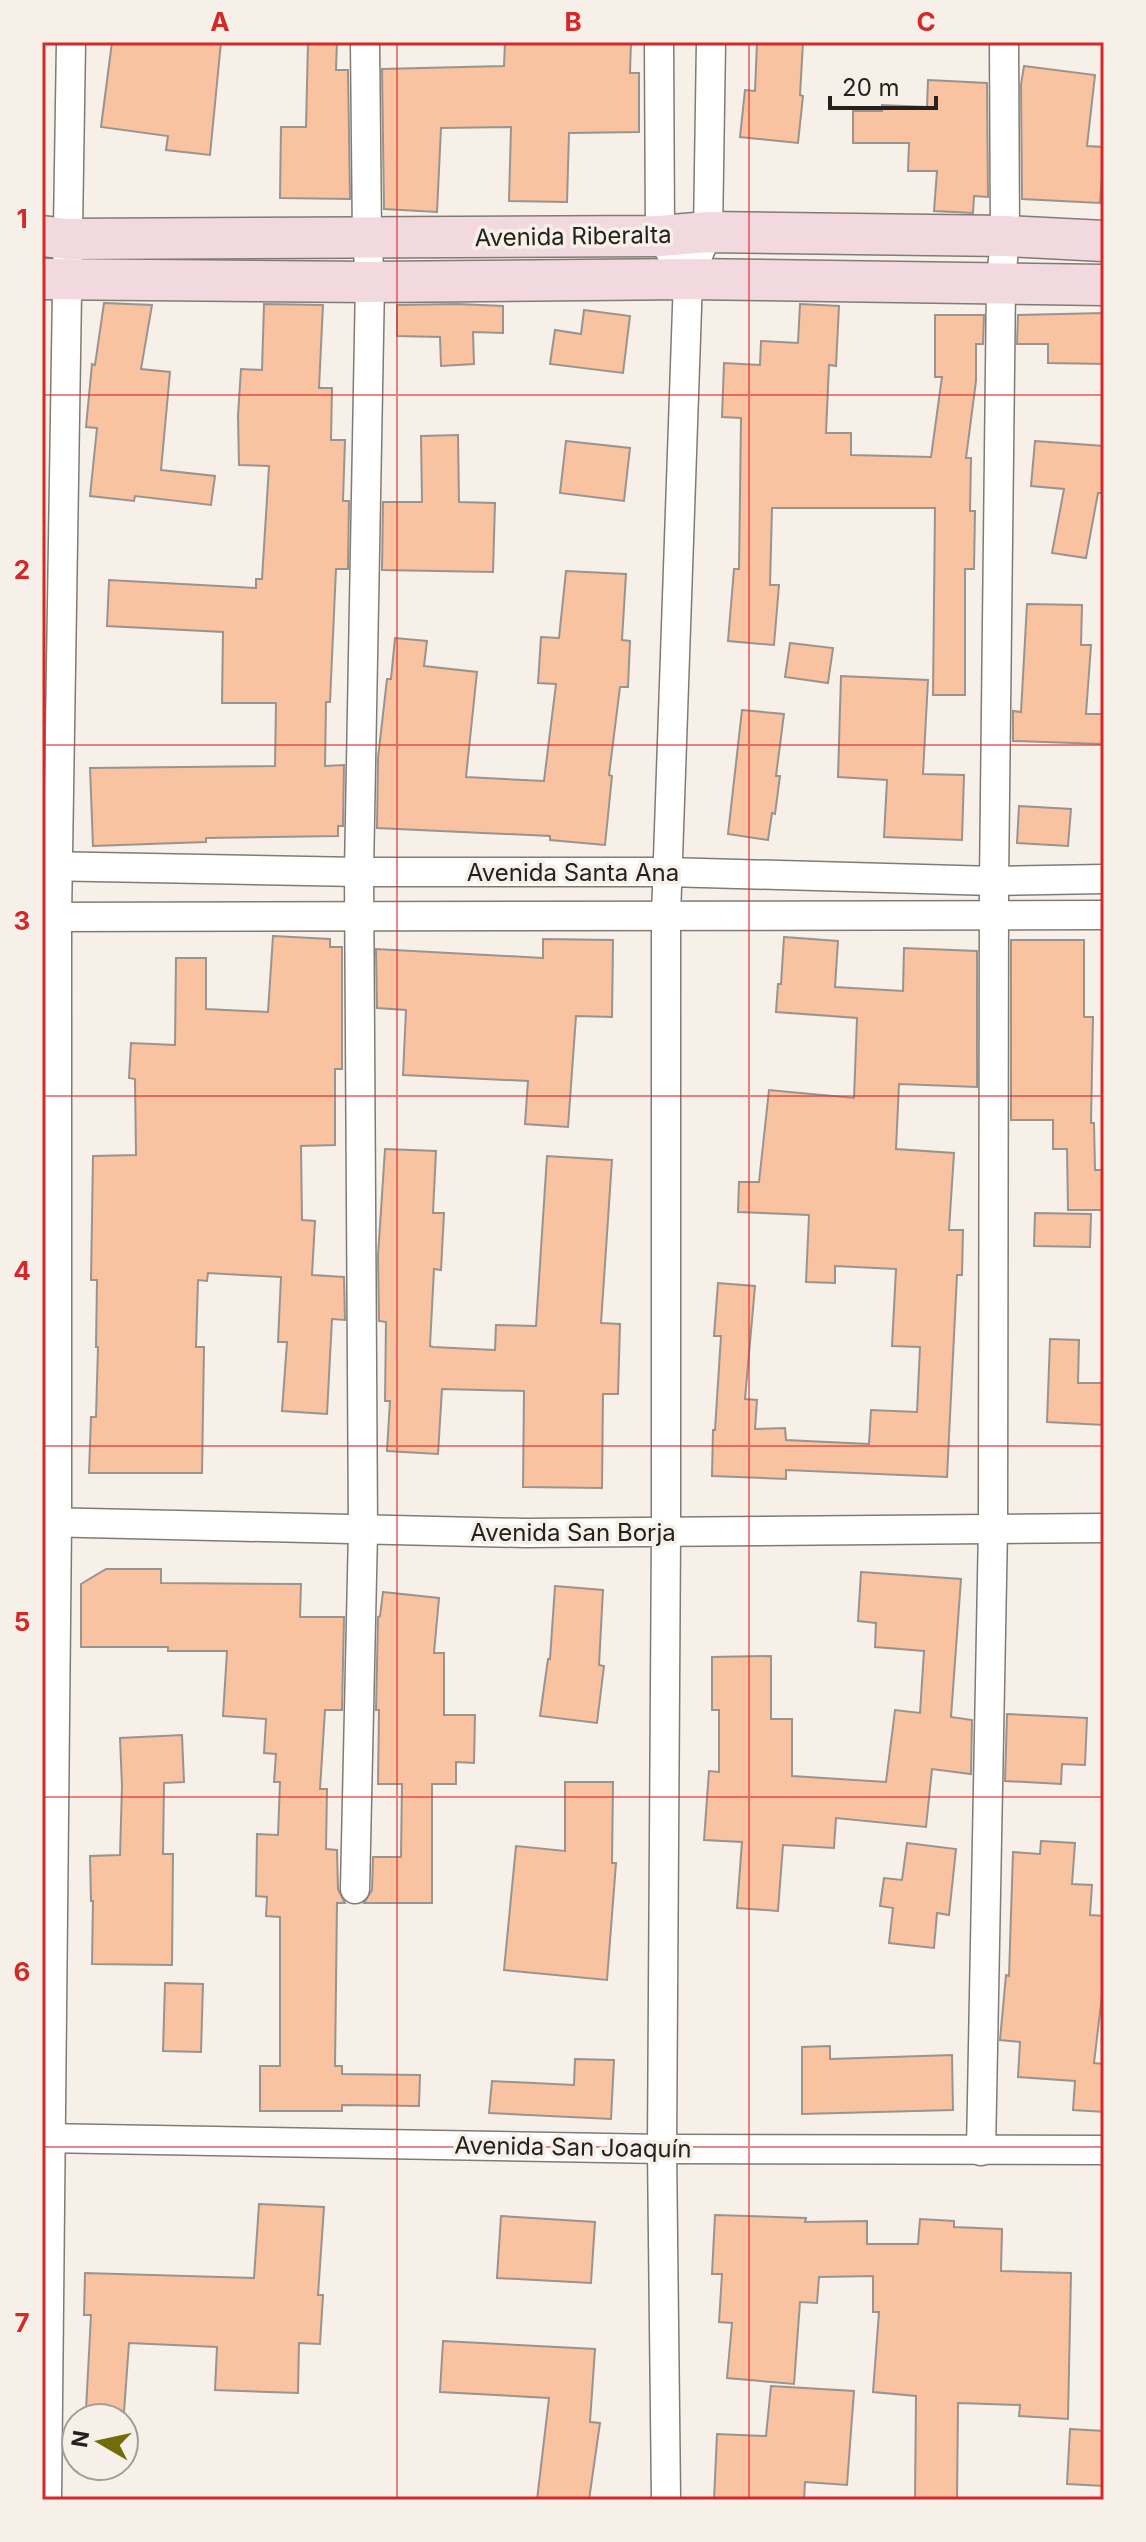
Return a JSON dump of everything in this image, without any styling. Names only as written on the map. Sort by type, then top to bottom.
[{"type":"street","points":[[47,2500],[50,865],[55,258],[71,42]]},
{"type":"street","points":[[355,1889],[363,1531],[359,872],[370,282],[365,42]]},
{"type":"street","points":[[659,42],[660,236],[688,279]]},
{"type":"street","points":[[666,2500],[662,2149],[666,916],[688,279],[708,232],[711,42]]},
{"type":"street","points":[[981,2151],[993,1527],[994,881],[1001,283],[1005,236],[1004,42]]},
{"type":"street","name":"Avenida Riberalta","points":[[55,258],[367,237],[660,236],[708,232],[1005,236],[1104,241]]},
{"type":"street","name":"Avenida Riberalta","points":[[55,258],[370,282],[688,279],[1104,285]]},
{"type":"street","name":"Avenida Santa Ana","points":[[50,865],[359,872],[667,872],[994,881],[1104,879]]},
{"type":"street","name":"Avenida Santa Ana","points":[[50,917],[1104,915]]},
{"type":"street","name":"Avenida San Borja","points":[[49,1522],[363,1531],[666,1533],[1104,1528]]},
{"type":"street","name":"Avenida San Joaquín","points":[[47,2137],[662,2149],[1104,2150]]},
{"type":"building","points":[[112,42],[221,42],[210,155],[166,150],[168,136],[101,127]]},
{"type":"building","points":[[308,42],[337,42],[336,70],[348,70],[350,199],[280,198],[281,127],[306,127]]},
{"type":"building","points":[[505,42],[631,42],[630,73],[639,73],[639,132],[569,133],[567,202],[509,201],[511,127],[441,128],[437,212],[384,209],[382,69],[504,66]]},
{"type":"building","points":[[757,42],[803,42],[800,95],[803,96],[798,143],[740,137],[745,90],[755,91]]},
{"type":"building","points":[[1024,66],[1095,75],[1087,146],[1104,147],[1100,203],[1022,199],[1021,84]]},
{"type":"building","points":[[928,80],[987,83],[988,197],[974,196],[973,213],[934,211],[937,171],[908,171],[909,143],[853,143],[853,111],[882,111],[882,105],[927,107]]},
{"type":"building","points":[[104,303],[152,305],[141,369],[170,372],[161,470],[215,476],[211,505],[135,496],[134,501],[90,496],[97,428],[86,427],[92,364],[95,365]]},
{"type":"building","points":[[264,304],[323,305],[319,388],[332,388],[331,440],[345,440],[343,501],[349,501],[348,569],[336,569],[330,702],[326,702],[325,766],[344,765],[343,826],[338,826],[338,836],[206,838],[206,842],[93,846],[90,768],[275,766],[276,703],[222,703],[223,632],[107,626],[109,580],[256,588],[256,579],[262,579],[269,466],[239,465],[238,416],[241,369],[262,370]]},
{"type":"building","points":[[800,304],[839,306],[836,366],[829,365],[826,433],[851,433],[851,455],[931,457],[942,377],[935,377],[935,315],[984,315],[983,344],[976,344],[976,381],[966,458],[971,458],[970,511],[975,511],[974,569],[965,569],[965,695],[933,695],[935,508],[772,508],[770,585],[779,585],[774,645],[728,641],[734,569],[739,569],[741,418],[722,417],[724,363],[760,365],[761,341],[798,343]]},
{"type":"building","points":[[397,305],[503,306],[503,333],[473,332],[474,364],[441,366],[440,337],[397,336]]},
{"type":"building","points":[[584,310],[630,316],[623,373],[550,364],[555,330],[581,334]]},
{"type":"building","points":[[1104,313],[1104,364],[1048,363],[1048,344],[1017,344],[1018,315]]},
{"type":"building","points":[[458,435],[459,502],[495,503],[493,572],[382,570],[383,502],[422,502],[421,436]]},
{"type":"building","points":[[566,441],[630,448],[624,501],[560,493]]},
{"type":"building","points":[[1035,441],[1104,446],[1104,493],[1098,493],[1086,558],[1052,553],[1064,489],[1031,486]]},
{"type":"building","points":[[566,571],[626,574],[622,640],[630,641],[628,687],[620,687],[609,775],[612,776],[605,845],[550,840],[550,836],[377,828],[378,758],[395,638],[427,641],[424,666],[477,672],[466,777],[544,781],[556,684],[538,683],[541,637],[559,638]]},
{"type":"building","points":[[1027,604],[1082,605],[1081,645],[1091,645],[1086,714],[1104,714],[1102,744],[1013,741],[1013,711],[1021,712]]},
{"type":"building","points":[[790,643],[833,648],[828,683],[785,677]]},
{"type":"building","points":[[841,676],[928,680],[923,774],[964,775],[962,840],[884,837],[887,780],[838,777]]},
{"type":"building","points":[[742,710],[784,714],[776,776],[780,776],[768,840],[728,834]]},
{"type":"building","points":[[1019,806],[1071,809],[1068,846],[1017,843]]},
{"type":"building","points":[[273,936],[330,939],[330,947],[342,947],[342,1069],[335,1069],[335,1145],[301,1146],[302,1220],[315,1221],[312,1275],[344,1277],[345,1320],[332,1319],[327,1414],[282,1411],[287,1342],[278,1342],[281,1277],[208,1273],[207,1281],[198,1280],[196,1347],[204,1347],[202,1473],[89,1473],[91,1417],[96,1417],[98,1347],[97,1280],[91,1280],[93,1156],[136,1155],[135,1079],[129,1078],[131,1043],[175,1045],[176,958],[206,958],[206,1009],[268,1012]]},
{"type":"building","points":[[784,937],[838,941],[835,987],[903,991],[904,948],[977,951],[977,1087],[899,1084],[896,1149],[954,1153],[949,1230],[963,1230],[962,1275],[957,1275],[947,1477],[786,1470],[786,1479],[712,1476],[721,1336],[714,1336],[718,1283],[755,1286],[745,1399],[757,1400],[755,1429],[785,1428],[786,1440],[869,1444],[871,1410],[917,1412],[920,1347],[892,1346],[896,1269],[835,1266],[835,1283],[806,1282],[809,1215],[738,1212],[739,1182],[759,1182],[769,1090],[854,1098],[857,1018],[776,1012]]},
{"type":"building","points":[[543,939],[613,940],[612,1017],[576,1016],[568,1127],[525,1124],[528,1081],[403,1075],[406,1010],[377,1008],[376,949],[543,958]]},
{"type":"building","points":[[1011,940],[1084,940],[1084,1017],[1093,1017],[1091,1123],[1094,1123],[1095,1170],[1104,1170],[1104,1210],[1068,1210],[1067,1149],[1053,1149],[1053,1120],[1011,1120]]},
{"type":"building","points":[[385,1149],[436,1151],[433,1213],[444,1213],[441,1270],[434,1269],[430,1346],[433,1347],[495,1350],[496,1325],[536,1326],[547,1156],[612,1160],[601,1323],[620,1324],[618,1394],[603,1394],[602,1488],[523,1487],[524,1391],[442,1389],[438,1454],[387,1451],[390,1401],[385,1401],[386,1322],[379,1321],[378,1256]]},
{"type":"building","points":[[1035,1213],[1091,1214],[1090,1247],[1034,1246]]},
{"type":"building","points":[[1050,1339],[1079,1340],[1078,1383],[1104,1383],[1104,1425],[1047,1422]]},
{"type":"building","points":[[106,1569],[161,1569],[161,1583],[301,1584],[300,1617],[344,1617],[342,1710],[325,1710],[320,1789],[327,1789],[326,1849],[337,1850],[338,1889],[345,1903],[337,1903],[335,2066],[342,2066],[342,2074],[420,2075],[419,2106],[342,2105],[342,2111],[260,2111],[260,2066],[280,2066],[280,1917],[266,1916],[267,1897],[256,1896],[257,1834],[278,1835],[280,1782],[274,1782],[276,1754],[264,1753],[266,1719],[223,1716],[227,1651],[81,1647],[81,1584]]},
{"type":"building","points":[[861,1572],[961,1579],[951,1717],[972,1720],[971,1774],[932,1769],[926,1827],[836,1818],[834,1848],[783,1845],[778,1911],[737,1908],[742,1842],[704,1840],[709,1771],[719,1772],[719,1710],[712,1710],[712,1657],[771,1656],[771,1719],[792,1719],[792,1776],[886,1782],[895,1710],[920,1713],[924,1651],[875,1647],[876,1623],[858,1621]]},
{"type":"building","points":[[555,1586],[603,1590],[599,1665],[604,1666],[597,1723],[540,1716],[550,1659]]},
{"type":"building","points":[[383,1592],[439,1598],[434,1653],[444,1653],[444,1715],[475,1715],[474,1763],[456,1762],[456,1784],[432,1784],[432,1903],[364,1903],[372,1890],[373,1857],[401,1857],[402,1784],[378,1784],[378,1617]]},
{"type":"building","points":[[1007,1714],[1087,1718],[1085,1765],[1062,1764],[1061,1784],[1005,1781]]},
{"type":"building","points":[[182,1735],[184,1782],[164,1783],[163,1854],[173,1854],[172,1965],[92,1964],[90,1856],[120,1855],[120,1738]]},
{"type":"building","points":[[565,1782],[613,1782],[612,1863],[616,1863],[607,1980],[504,1970],[516,1846],[565,1851]]},
{"type":"building","points":[[1041,1841],[1075,1843],[1072,1884],[1092,1885],[1090,1915],[1104,1916],[1104,1978],[1094,2063],[1104,2064],[1104,2112],[1073,2110],[1075,2081],[1018,2077],[1020,2042],[1000,2040],[1006,1975],[1009,1976],[1013,1852],[1040,1854]]},
{"type":"building","points":[[907,1843],[956,1849],[949,1915],[937,1913],[934,1948],[889,1943],[893,1908],[880,1906],[884,1878],[902,1880]]},
{"type":"building","points":[[165,1983],[203,1984],[201,2052],[163,2051]]},
{"type":"building","points":[[830,2046],[830,2059],[952,2055],[953,2110],[802,2114],[802,2047]]},
{"type":"building","points":[[575,2059],[614,2060],[611,2119],[489,2113],[492,2081],[574,2085]]},
{"type":"building","points":[[259,2204],[324,2207],[318,2295],[323,2295],[320,2344],[299,2343],[298,2393],[215,2390],[217,2347],[129,2343],[125,2402],[86,2402],[91,2315],[84,2315],[85,2273],[254,2278]]},
{"type":"building","points":[[715,2215],[806,2218],[805,2222],[867,2221],[867,2244],[918,2244],[920,2219],[954,2221],[954,2227],[1002,2229],[1001,2271],[1071,2273],[1068,2419],[1019,2416],[1020,2405],[958,2403],[957,2500],[915,2500],[916,2396],[873,2392],[879,2312],[873,2312],[873,2276],[819,2277],[817,2303],[800,2302],[794,2384],[727,2378],[732,2323],[719,2322],[722,2274],[712,2274]]},
{"type":"building","points":[[501,2216],[595,2222],[591,2283],[497,2278]]},
{"type":"building","points":[[443,2341],[595,2349],[590,2422],[600,2423],[589,2500],[537,2500],[549,2398],[440,2392]]},
{"type":"building","points":[[771,2386],[854,2391],[847,2485],[805,2482],[804,2500],[714,2500],[717,2434],[766,2436]]},
{"type":"building","points":[[1070,2429],[1104,2431],[1104,2486],[1067,2484]]}]
